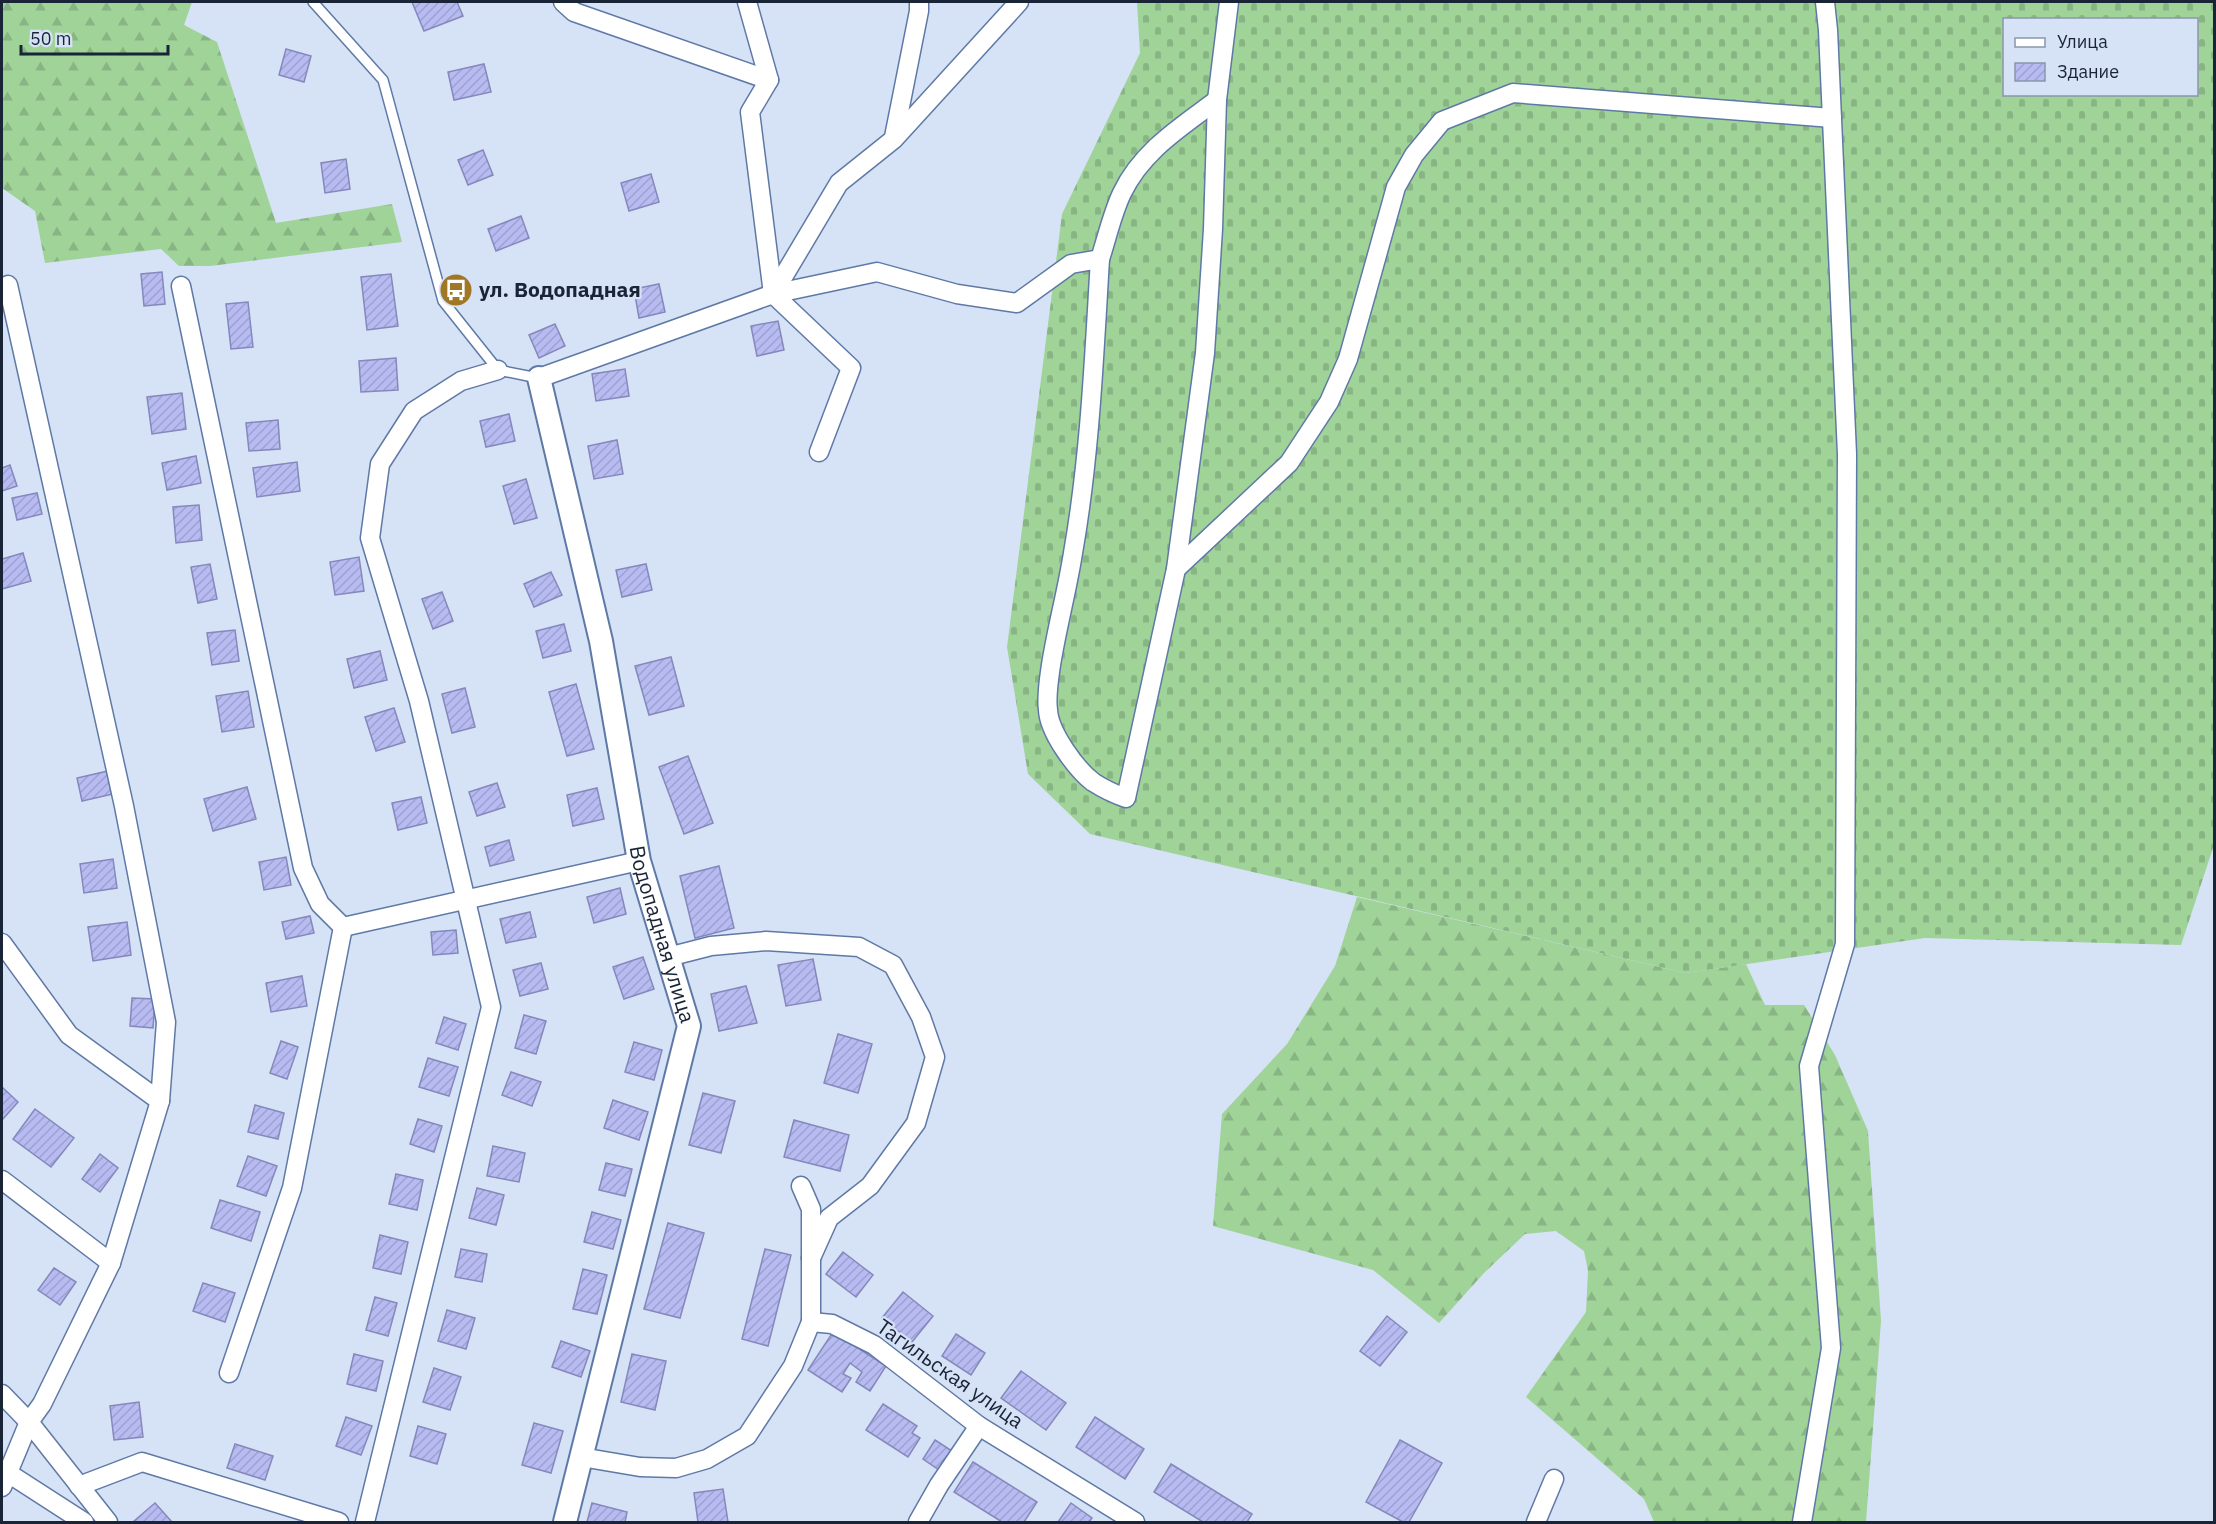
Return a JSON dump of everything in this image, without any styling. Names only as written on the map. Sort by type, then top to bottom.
[{"type":"street","points":[[563,2],[574,12],[769,80]]},
{"type":"street","points":[[747,2],[769,80],[750,112],[773,294],[851,368],[819,452]]},
{"type":"street","points":[[894,139],[919,2]]},
{"type":"street","points":[[773,294],[839,183],[894,139],[1019,2]]},
{"type":"street","points":[[1217,100],[1159,143],[1140,163],[1122,193],[1100,259],[1089,432],[1073,553],[1049,681],[1047,711],[1053,729],[1070,757],[1091,780],[1108,792],[1126,798],[1176,569],[1205,353],[1213,229],[1217,100],[1229,2]]},
{"type":"street","points":[[1802,1522],[1831,1348],[1809,1066],[1845,944],[1847,454],[1825,2]]},
{"type":"street","points":[[1176,569],[1289,463],[1329,402],[1348,359],[1396,187],[1414,155],[1442,121],[1513,93],[1832,118]]},
{"type":"street","points":[[539,378],[773,294],[876,272],[957,294],[1017,303],[1071,264],[1100,259]]},
{"type":"street","points":[[8,285],[124,806],[166,1022],[160,1101],[111,1263],[42,1404],[29,1422],[4,1478],[84,1522]]},
{"type":"street","points":[[181,286],[303,868],[320,904],[343,927]]},
{"type":"street","points":[[365,1522],[491,1007],[419,701],[370,538],[380,464],[414,411],[461,381],[498,370]]},
{"type":"street","name":"Водопадная улица","points":[[539,378],[601,641],[639,861],[689,1026],[565,1522]]},
{"type":"street","points":[[343,927],[639,861]]},
{"type":"street","points":[[229,1373],[292,1188],[343,927]]},
{"type":"street","points":[[668,957],[711,946],[766,941],[860,947],[893,965],[921,1017],[935,1057],[916,1123],[870,1186],[829,1218],[811,1258]]},
{"type":"street","points":[[2,943],[69,1035],[160,1101]]},
{"type":"street","points":[[2,1180],[111,1263]]},
{"type":"street","points":[[580,1457],[640,1467],[676,1468],[707,1459],[747,1436],[793,1366],[811,1322],[811,1209],[801,1186]]},
{"type":"street","name":"Тагильская улица","points":[[811,1322],[832,1324],[874,1345],[979,1426],[1135,1522]]},
{"type":"street","points":[[2,1394],[29,1422],[108,1522]]},
{"type":"street","points":[[918,1522],[939,1485],[979,1426]]},
{"type":"street","points":[[79,1486],[142,1462],[339,1522]]},
{"type":"street","points":[[1536,1522],[1554,1479]]},
{"type":"lane","points":[[313,2],[382,80],[443,301],[498,370],[539,378]]},
{"type":"green space","points":[[2,2],[192,2],[184,25],[217,42],[276,223],[392,204],[402,242],[210,266],[179,266],[161,249],[45,263],[35,211],[2,188]]},
{"type":"green space","points":[[1137,2],[2214,2],[2214,845],[2181,945],[1925,938],[1686,973],[1090,834],[1028,774],[1007,647],[1062,214],[1140,53]]},
{"type":"green space","points":[[1357,897],[1686,973],[1746,964],[1765,1005],[1804,1005],[1835,1055],[1868,1131],[1881,1321],[1866,1522],[1654,1522],[1644,1499],[1526,1397],[1586,1312],[1588,1271],[1584,1251],[1556,1231],[1525,1234],[1484,1273],[1439,1323],[1373,1270],[1213,1226],[1222,1114],[1287,1044],[1335,966]]},
{"type":"building","points":[[412,2],[457,2],[463,16],[424,31]]},
{"type":"building","points":[[286,49],[311,56],[304,82],[279,75]]},
{"type":"building","points":[[484,64],[491,92],[454,100],[448,72]]},
{"type":"building","points":[[483,150],[493,175],[468,185],[458,160]]},
{"type":"building","points":[[346,159],[350,189],[325,193],[321,163]]},
{"type":"building","points":[[651,174],[659,202],[629,211],[621,183]]},
{"type":"building","points":[[521,216],[529,238],[496,251],[488,229]]},
{"type":"building","points":[[162,272],[165,304],[144,306],[141,274]]},
{"type":"building","points":[[391,274],[398,326],[367,330],[361,277]]},
{"type":"building","points":[[659,284],[665,312],[639,318],[634,289]]},
{"type":"building","points":[[248,302],[253,347],[231,349],[226,304]]},
{"type":"building","points":[[778,321],[784,350],[757,356],[751,326]]},
{"type":"building","points":[[555,324],[565,346],[539,358],[529,335]]},
{"type":"building","points":[[396,358],[398,390],[361,392],[359,361]]},
{"type":"building","points":[[625,369],[629,396],[596,401],[592,374]]},
{"type":"building","points":[[182,393],[186,429],[152,434],[147,397]]},
{"type":"building","points":[[509,414],[515,441],[486,447],[480,421]]},
{"type":"building","points":[[278,420],[280,449],[249,451],[246,423]]},
{"type":"building","points":[[617,440],[623,474],[594,479],[588,446]]},
{"type":"building","points":[[196,456],[201,483],[167,490],[162,463]]},
{"type":"building","points":[[297,462],[300,491],[257,497],[253,468]]},
{"type":"building","points":[[10,465],[17,486],[2,491],[2,468]]},
{"type":"building","points":[[526,479],[537,518],[514,524],[503,486]]},
{"type":"building","points":[[37,493],[42,514],[17,520],[12,498]]},
{"type":"building","points":[[199,505],[202,540],[176,543],[173,507]]},
{"type":"building","points":[[23,553],[31,581],[2,589],[2,559]]},
{"type":"building","points":[[359,557],[364,591],[335,595],[330,562]]},
{"type":"building","points":[[210,564],[217,599],[198,603],[191,567]]},
{"type":"building","points":[[646,564],[652,590],[622,597],[616,570]]},
{"type":"building","points":[[551,572],[562,595],[534,607],[524,584]]},
{"type":"building","points":[[442,592],[453,621],[433,629],[422,599]]},
{"type":"building","points":[[564,624],[571,651],[543,658],[536,631]]},
{"type":"building","points":[[235,630],[239,661],[212,665],[207,633]]},
{"type":"building","points":[[380,651],[387,680],[354,688],[347,659]]},
{"type":"building","points":[[671,657],[684,706],[649,715],[635,666]]},
{"type":"building","points":[[576,684],[594,749],[567,756],[549,692]]},
{"type":"building","points":[[465,688],[475,727],[452,733],[442,694]]},
{"type":"building","points":[[248,691],[254,727],[222,732],[216,696]]},
{"type":"building","points":[[394,708],[405,742],[376,751],[365,717]]},
{"type":"building","points":[[688,756],[713,823],[684,834],[659,767]]},
{"type":"building","points":[[108,771],[113,794],[82,801],[77,778]]},
{"type":"building","points":[[497,783],[505,807],[477,816],[469,792]]},
{"type":"building","points":[[247,787],[256,819],[213,831],[204,799]]},
{"type":"building","points":[[597,788],[604,819],[573,826],[567,795]]},
{"type":"building","points":[[421,797],[427,823],[398,830],[392,803]]},
{"type":"building","points":[[509,840],[514,860],[490,866],[485,847]]},
{"type":"building","points":[[286,857],[291,885],[264,890],[259,862]]},
{"type":"building","points":[[113,859],[117,888],[84,893],[80,864]]},
{"type":"building","points":[[719,866],[734,928],[695,938],[680,876]]},
{"type":"building","points":[[620,888],[626,914],[594,923],[587,897]]},
{"type":"building","points":[[530,912],[536,937],[506,943],[500,919]]},
{"type":"building","points":[[310,916],[314,933],[286,939],[282,922]]},
{"type":"building","points":[[127,922],[131,955],[93,961],[88,927]]},
{"type":"building","points":[[456,930],[458,953],[433,955],[431,932]]},
{"type":"building","points":[[643,957],[654,989],[624,999],[613,967]]},
{"type":"building","points":[[813,959],[821,1000],[786,1006],[778,965]]},
{"type":"building","points":[[541,963],[548,989],[520,996],[513,970]]},
{"type":"building","points":[[302,976],[307,1006],[271,1012],[266,983]]},
{"type":"building","points":[[746,986],[757,1023],[719,1031],[711,994]]},
{"type":"building","points":[[132,998],[155,999],[153,1028],[130,1026]]},
{"type":"building","points":[[524,1015],[546,1021],[536,1054],[515,1048]]},
{"type":"building","points":[[444,1017],[466,1024],[458,1050],[436,1043]]},
{"type":"building","points":[[838,1034],[872,1044],[858,1093],[824,1083]]},
{"type":"building","points":[[281,1041],[298,1047],[287,1079],[270,1073]]},
{"type":"building","points":[[634,1042],[662,1050],[654,1080],[625,1072]]},
{"type":"building","points":[[428,1058],[458,1067],[449,1096],[419,1087]]},
{"type":"building","points":[[511,1072],[541,1082],[532,1106],[502,1095]]},
{"type":"building","points":[[2,1087],[18,1102],[2,1120]]},
{"type":"building","points":[[703,1093],[735,1101],[721,1153],[689,1145]]},
{"type":"building","points":[[613,1100],[648,1112],[639,1140],[604,1128]]},
{"type":"building","points":[[255,1105],[284,1113],[278,1139],[248,1132]]},
{"type":"building","points":[[35,1109],[74,1138],[51,1167],[13,1139]]},
{"type":"building","points":[[418,1119],[442,1126],[434,1152],[410,1144]]},
{"type":"building","points":[[794,1120],[849,1135],[840,1171],[784,1157]]},
{"type":"building","points":[[493,1146],[525,1153],[519,1182],[487,1176]]},
{"type":"building","points":[[100,1154],[118,1168],[100,1192],[82,1179]]},
{"type":"building","points":[[248,1156],[277,1166],[266,1196],[237,1186]]},
{"type":"building","points":[[606,1163],[632,1169],[625,1196],[599,1190]]},
{"type":"building","points":[[396,1174],[423,1180],[417,1210],[389,1204]]},
{"type":"building","points":[[477,1188],[504,1195],[496,1225],[469,1218]]},
{"type":"building","points":[[220,1200],[260,1212],[251,1241],[211,1228]]},
{"type":"building","points":[[592,1212],[621,1220],[613,1249],[584,1242]]},
{"type":"building","points":[[668,1223],[704,1233],[680,1318],[644,1309]]},
{"type":"building","points":[[380,1235],[408,1242],[401,1274],[373,1268]]},
{"type":"building","points":[[461,1249],[487,1254],[482,1282],[455,1277]]},
{"type":"building","points":[[765,1249],[791,1255],[768,1346],[742,1339]]},
{"type":"building","points":[[843,1252],[873,1275],[856,1297],[826,1274]]},
{"type":"building","points":[[54,1268],[76,1282],[60,1305],[38,1290]]},
{"type":"building","points":[[583,1269],[607,1275],[597,1314],[573,1309]]},
{"type":"building","points":[[203,1283],[235,1293],[225,1322],[193,1311]]},
{"type":"building","points":[[903,1292],[933,1316],[912,1342],[882,1318]]},
{"type":"building","points":[[375,1297],[397,1303],[388,1336],[366,1330]]},
{"type":"building","points":[[447,1310],[475,1318],[466,1349],[438,1341]]},
{"type":"building","points":[[1387,1316],[1407,1332],[1380,1366],[1360,1351]]},
{"type":"building","points":[[833,1332],[886,1366],[870,1391],[856,1382],[862,1372],[850,1363],[843,1374],[851,1378],[842,1392],[808,1370]]},
{"type":"building","points":[[956,1334],[985,1353],[971,1375],[942,1356]]},
{"type":"building","points":[[561,1341],[590,1351],[581,1377],[552,1367]]},
{"type":"building","points":[[354,1354],[383,1361],[376,1391],[347,1384]]},
{"type":"building","points":[[632,1354],[666,1361],[655,1410],[621,1402]]},
{"type":"building","points":[[434,1368],[461,1377],[450,1410],[423,1402]]},
{"type":"building","points":[[1021,1371],[1066,1403],[1046,1430],[1001,1398]]},
{"type":"building","points":[[139,1402],[143,1437],[114,1440],[110,1406]]},
{"type":"building","points":[[883,1404],[917,1426],[912,1433],[920,1438],[908,1457],[866,1430]]},
{"type":"building","points":[[346,1417],[372,1426],[361,1455],[336,1446]]},
{"type":"building","points":[[1095,1417],[1144,1449],[1125,1479],[1076,1447]]},
{"type":"building","points":[[534,1423],[563,1431],[551,1473],[522,1465]]},
{"type":"building","points":[[418,1426],[446,1434],[437,1464],[410,1456]]},
{"type":"building","points":[[935,1440],[955,1453],[942,1472],[923,1459]]},
{"type":"building","points":[[1400,1440],[1442,1463],[1409,1522],[1403,1522],[1366,1502]]},
{"type":"building","points":[[235,1444],[273,1456],[265,1480],[227,1468]]},
{"type":"building","points":[[973,1462],[1037,1502],[1024,1522],[1002,1522],[954,1492]]},
{"type":"building","points":[[1171,1464],[1252,1514],[1247,1522],[1203,1522],[1154,1492]]},
{"type":"building","points":[[723,1489],[728,1522],[698,1522],[694,1493]]},
{"type":"building","points":[[155,1503],[172,1522],[133,1522]]},
{"type":"building","points":[[592,1503],[627,1512],[625,1522],[587,1522]]},
{"type":"building","points":[[1071,1503],[1092,1518],[1089,1522],[1058,1522]]},
{"type":"place","name":"ул. Водопадная","points":[[456,290]]}]
